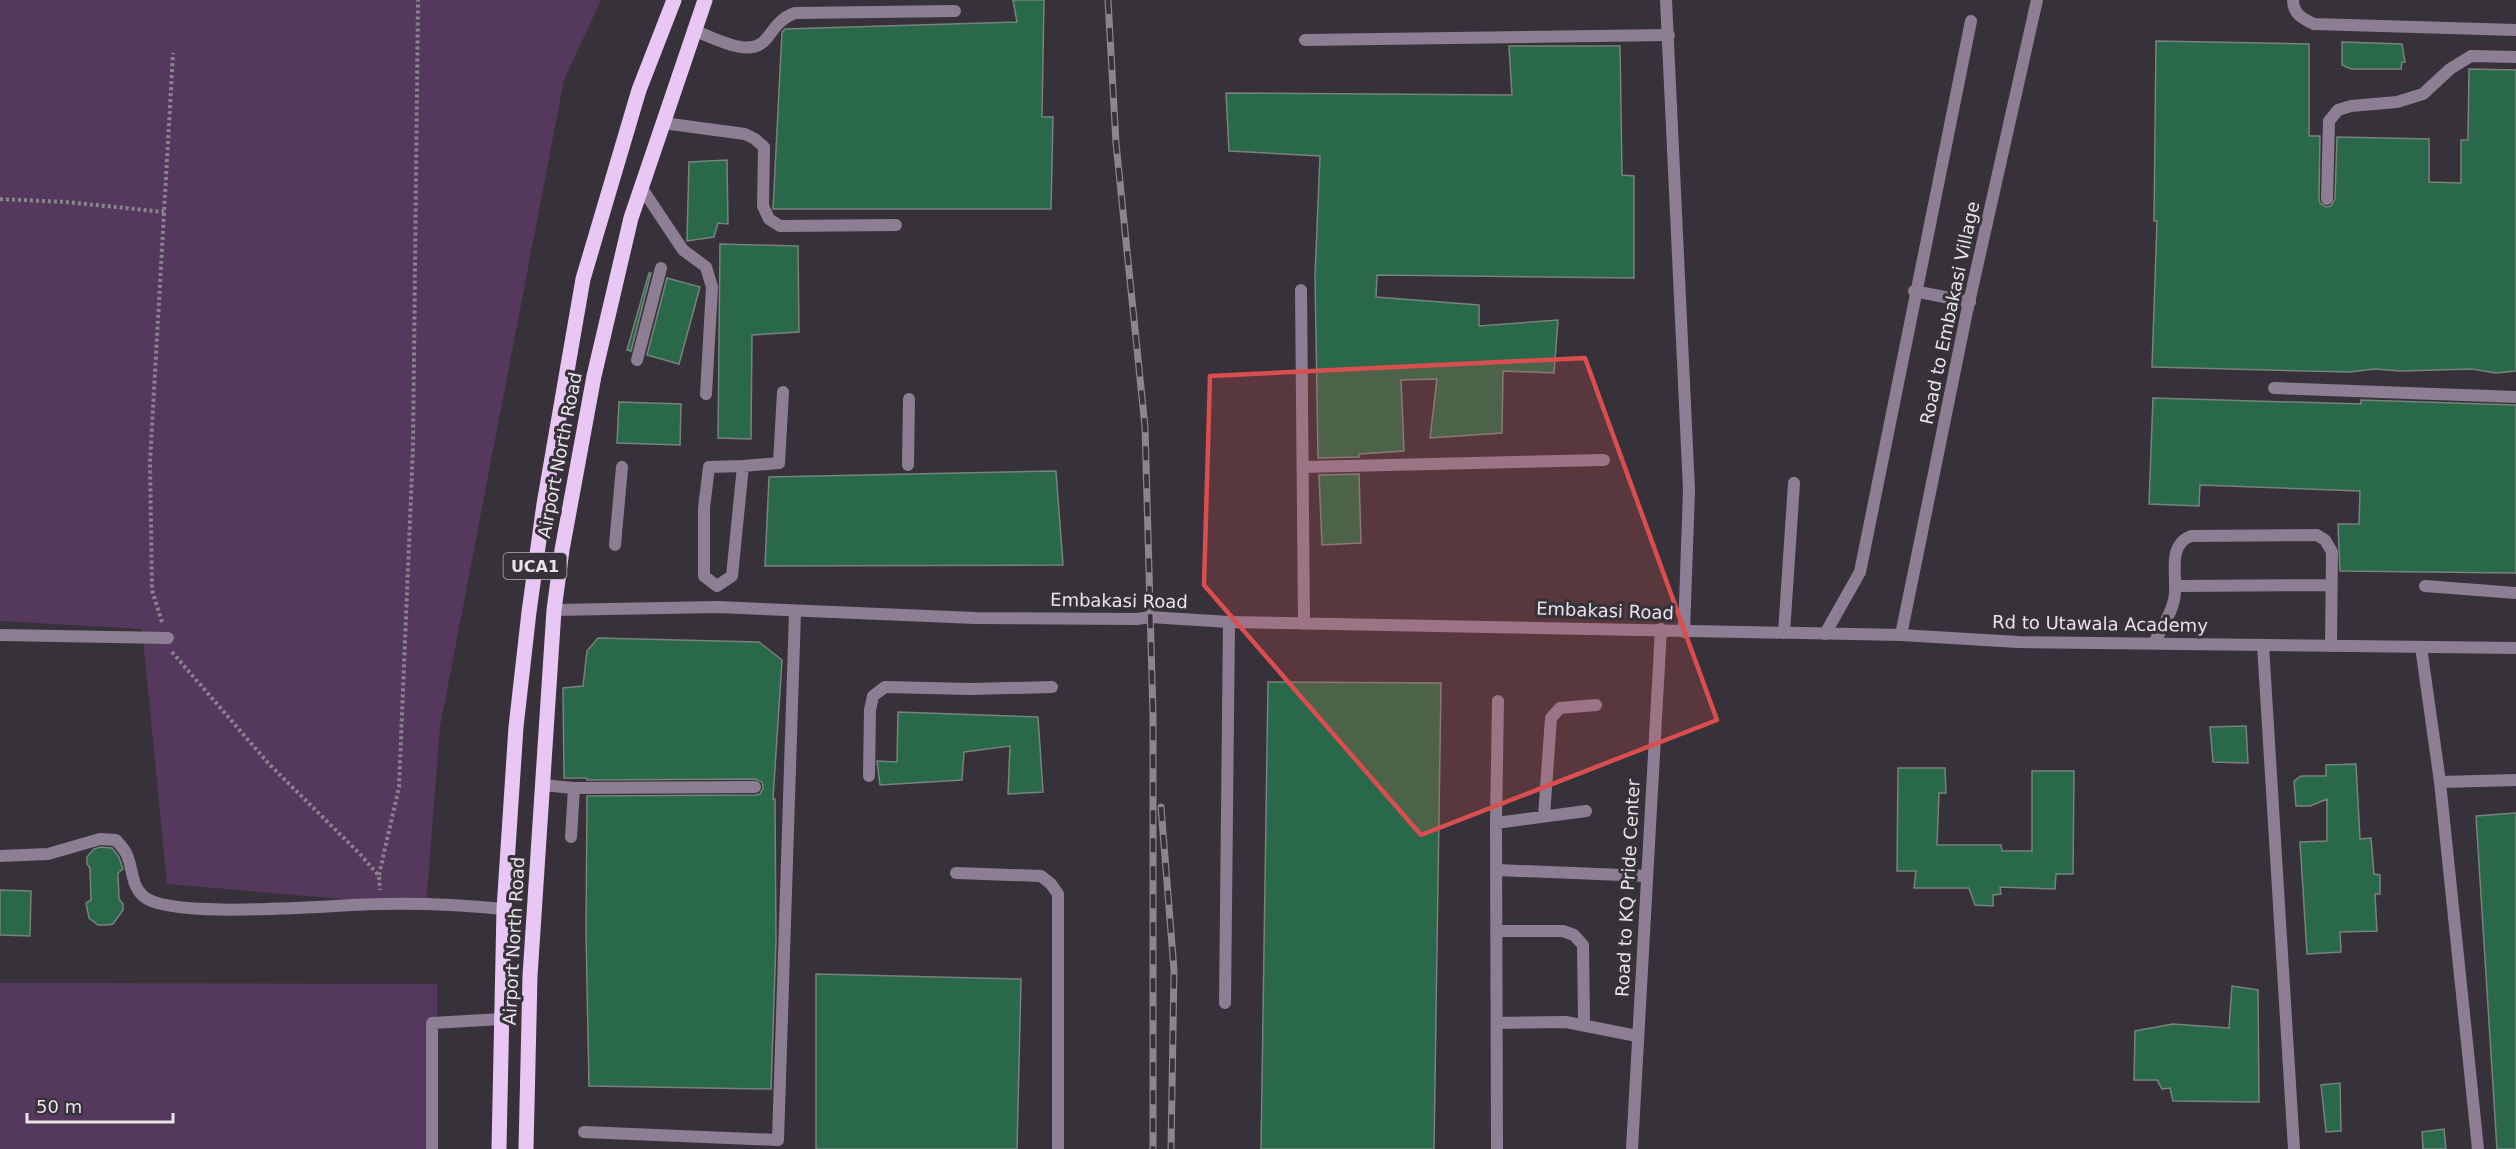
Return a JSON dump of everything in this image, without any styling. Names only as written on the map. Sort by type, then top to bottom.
[{"type":"main road","name":"Airport North Road","points":[[500,1149],[504,909],[516,727],[544,504],[583,279],[639,90],[674,0]]},
{"type":"main road","name":"Airport North Road","points":[[526,1149],[530,976],[554,610],[562,550],[594,376],[631,218],[705,0]]},
{"type":"street","points":[[1666,0],[1689,490],[1684,632]]},
{"type":"street","name":"Road to Embakasi Village","points":[[1901,635],[1970,302],[2037,0]]},
{"type":"street","points":[[2293,0],[2293,7],[2300,17],[2314,24],[2516,30]]},
{"type":"street","points":[[693,30],[735,45],[754,49],[762,45],[783,18],[795,13],[941,6],[955,11]]},
{"type":"street","points":[[1825,634],[1860,572],[1914,291],[1971,21]]},
{"type":"street","points":[[1305,40],[1669,34]]},
{"type":"street","points":[[2327,199],[2329,121],[2338,110],[2351,106],[2397,102],[2423,94],[2450,69],[2471,56],[2516,57]]},
{"type":"street","points":[[663,123],[745,134],[755,139],[764,147],[764,206],[769,219],[780,226],[896,225]]},
{"type":"street","points":[[641,187],[683,250],[706,267],[712,288],[706,394]]},
{"type":"street","points":[[637,360],[661,268]]},
{"type":"street","points":[[1301,290],[1304,624]]},
{"type":"street","points":[[1914,291],[1970,302]]},
{"type":"street","points":[[2274,388],[2516,397]]},
{"type":"street","points":[[717,586],[704,576],[704,518],[709,468],[779,463],[783,392]]},
{"type":"street","points":[[908,465],[909,399]]},
{"type":"street","points":[[1303,467],[1604,460]]},
{"type":"street","points":[[717,586],[732,576],[743,466]]},
{"type":"street","points":[[615,545],[622,467]]},
{"type":"street","points":[[1784,633],[1794,483]]},
{"type":"street","points":[[2154,643],[2168,616],[2176,586],[2175,554],[2178,545],[2191,536],[2317,536],[2325,540],[2332,552],[2331,646]]},
{"type":"street","points":[[2176,586],[2331,585]]},
{"type":"street","points":[[717,586],[717,607]]},
{"type":"street","points":[[2425,586],[2516,593]]},
{"type":"street","name":"Embakasi Road","points":[[554,610],[717,607],[975,618],[1137,620],[1150,618],[1304,624],[1661,629],[1684,632]]},
{"type":"street","points":[[584,1132],[778,1140],[795,612]]},
{"type":"street","points":[[1225,1003],[1228,622]]},
{"type":"street","name":"Road to KQ Pride Center","points":[[1632,1149],[1661,629]]},
{"type":"street","name":"Rd to Utawala Academy","points":[[1684,632],[1901,635],[2018,642],[2516,648]]},
{"type":"street","points":[[0,635],[168,638]]},
{"type":"street","points":[[2263,645],[2294,1149]]},
{"type":"street","points":[[2421,647],[2440,782],[2478,1149]]},
{"type":"street","points":[[869,776],[870,710],[873,696],[885,687],[971,689],[1052,687]]},
{"type":"street","points":[[1497,1149],[1498,701]]},
{"type":"street","points":[[1544,816],[1551,718],[1560,708],[1596,705]]},
{"type":"street","points":[[2440,782],[2516,780]]},
{"type":"street","points":[[542,785],[574,788],[754,787]]},
{"type":"street","points":[[571,837],[574,788]]},
{"type":"street","points":[[1496,823],[1586,811]]},
{"type":"street","points":[[0,856],[48,854],[100,839],[116,840],[127,854],[134,885],[144,897],[162,905],[196,910],[381,904],[451,904],[504,909]]},
{"type":"street","points":[[1497,870],[1647,876]]},
{"type":"street","points":[[956,873],[1041,876],[1058,894],[1058,1149]]},
{"type":"street","points":[[1496,932],[1563,931],[1574,935],[1583,945],[1584,1020]]},
{"type":"street","points":[[432,1149],[432,1023],[502,1019]]},
{"type":"street","points":[[1497,1023],[1566,1022],[1637,1036]]},
{"type":"path","points":[[381,904],[379,876],[399,787],[413,447],[418,0]]},
{"type":"path","points":[[173,52],[150,462],[152,590],[174,657],[269,764],[360,854],[379,876]]},
{"type":"path","points":[[0,199],[66,202],[164,212]]},
{"type":"highlighted area","points":[[1585,358],[1717,720],[1421,835],[1204,585],[1210,376]]},
{"type":"shaded area","points":[[0,0],[601,0],[564,80],[440,727],[426,906],[167,884],[142,629],[0,621]]},
{"type":"shaded area","points":[[0,983],[437,984],[437,1149],[0,1149]]},
{"type":"building","points":[[1013,0],[1044,0],[1042,117],[1053,117],[1051,209],[773,209],[782,32],[785,29],[1017,22]]},
{"type":"building","points":[[2156,41],[2309,44],[2309,136],[2320,136],[2319,199],[2320,203],[2326,207],[2331,206],[2335,199],[2337,137],[2429,139],[2429,182],[2461,183],[2461,140],[2468,140],[2469,69],[2516,70],[2516,371],[2496,373],[2472,369],[2400,371],[2375,369],[2349,372],[2152,367],[2157,221],[2154,221]]},
{"type":"building","points":[[2342,42],[2402,44],[2405,62],[2402,62],[2401,69],[2351,69],[2342,65]]},
{"type":"building","points":[[1509,46],[1620,46],[1622,175],[1634,176],[1634,278],[1377,275],[1376,297],[1479,305],[1479,326],[1558,320],[1554,373],[1503,371],[1502,433],[1430,438],[1437,379],[1401,380],[1404,451],[1359,454],[1359,457],[1318,458],[1315,275],[1320,156],[1229,151],[1226,93],[1512,95]]},
{"type":"building","points":[[727,160],[728,224],[718,223],[714,237],[687,241],[689,162]]},
{"type":"building","points":[[720,244],[798,246],[799,332],[752,335],[751,439],[718,438]]},
{"type":"building","points":[[649,273],[651,273],[631,351],[627,350]]},
{"type":"building","points":[[667,278],[700,287],[679,364],[647,355]]},
{"type":"building","points":[[2153,398],[2361,404],[2361,400],[2516,405],[2516,573],[2340,571],[2338,524],[2359,524],[2360,491],[2200,485],[2199,506],[2149,504]]},
{"type":"building","points":[[619,402],[681,404],[680,445],[617,443]]},
{"type":"building","points":[[1056,471],[1063,565],[765,566],[769,477]]},
{"type":"building","points":[[1359,474],[1361,543],[1322,545],[1319,475]]},
{"type":"building","points":[[598,638],[759,642],[782,660],[773,799],[775,799],[776,941],[771,1089],[589,1086],[586,933],[587,796],[755,795],[760,794],[763,788],[762,782],[755,779],[587,780],[587,778],[564,778],[563,688],[583,686],[587,651]]},
{"type":"building","points":[[1268,682],[1441,683],[1434,1149],[1261,1149]]},
{"type":"building","points":[[898,712],[1038,717],[1043,792],[1008,794],[1010,746],[964,752],[962,780],[880,785],[877,761],[897,762]]},
{"type":"building","points":[[2246,726],[2248,763],[2213,762],[2210,727]]},
{"type":"building","points":[[2356,764],[2360,839],[2371,838],[2374,874],[2380,875],[2380,894],[2375,894],[2377,931],[2340,932],[2341,952],[2307,954],[2300,842],[2327,841],[2327,799],[2310,806],[2296,806],[2294,781],[2301,776],[2326,776],[2326,765]]},
{"type":"building","points":[[1898,768],[1945,768],[1946,793],[1939,793],[1937,845],[2001,845],[2002,851],[2032,851],[2032,771],[2074,771],[2073,874],[2056,874],[2055,889],[2000,887],[2001,894],[1993,895],[1993,906],[1975,905],[1969,888],[1914,888],[1916,871],[1897,871]]},
{"type":"building","points":[[2516,813],[2516,1149],[2497,1149],[2476,816]]},
{"type":"building","points":[[112,848],[119,857],[123,869],[118,873],[119,899],[123,904],[123,910],[113,924],[107,925],[98,925],[89,918],[86,903],[91,900],[90,868],[87,864],[87,857],[94,849]]},
{"type":"building","points":[[0,890],[31,891],[30,936],[0,935]]},
{"type":"building","points":[[816,974],[1021,979],[1017,1149],[816,1149]]},
{"type":"building","points":[[2232,986],[2258,990],[2259,1102],[2173,1101],[2170,1088],[2162,1089],[2157,1080],[2134,1080],[2135,1031],[2173,1024],[2229,1028]]},
{"type":"building","points":[[2340,1083],[2341,1131],[2326,1132],[2321,1085]]},
{"type":"building","points":[[2444,1129],[2446,1149],[2423,1149],[2422,1132]]},
{"type":"railway","points":[[1108,0],[1116,143],[1145,427],[1153,715],[1153,1149]]},
{"type":"railway","points":[[1161,807],[1174,970],[1171,1149]]}]
